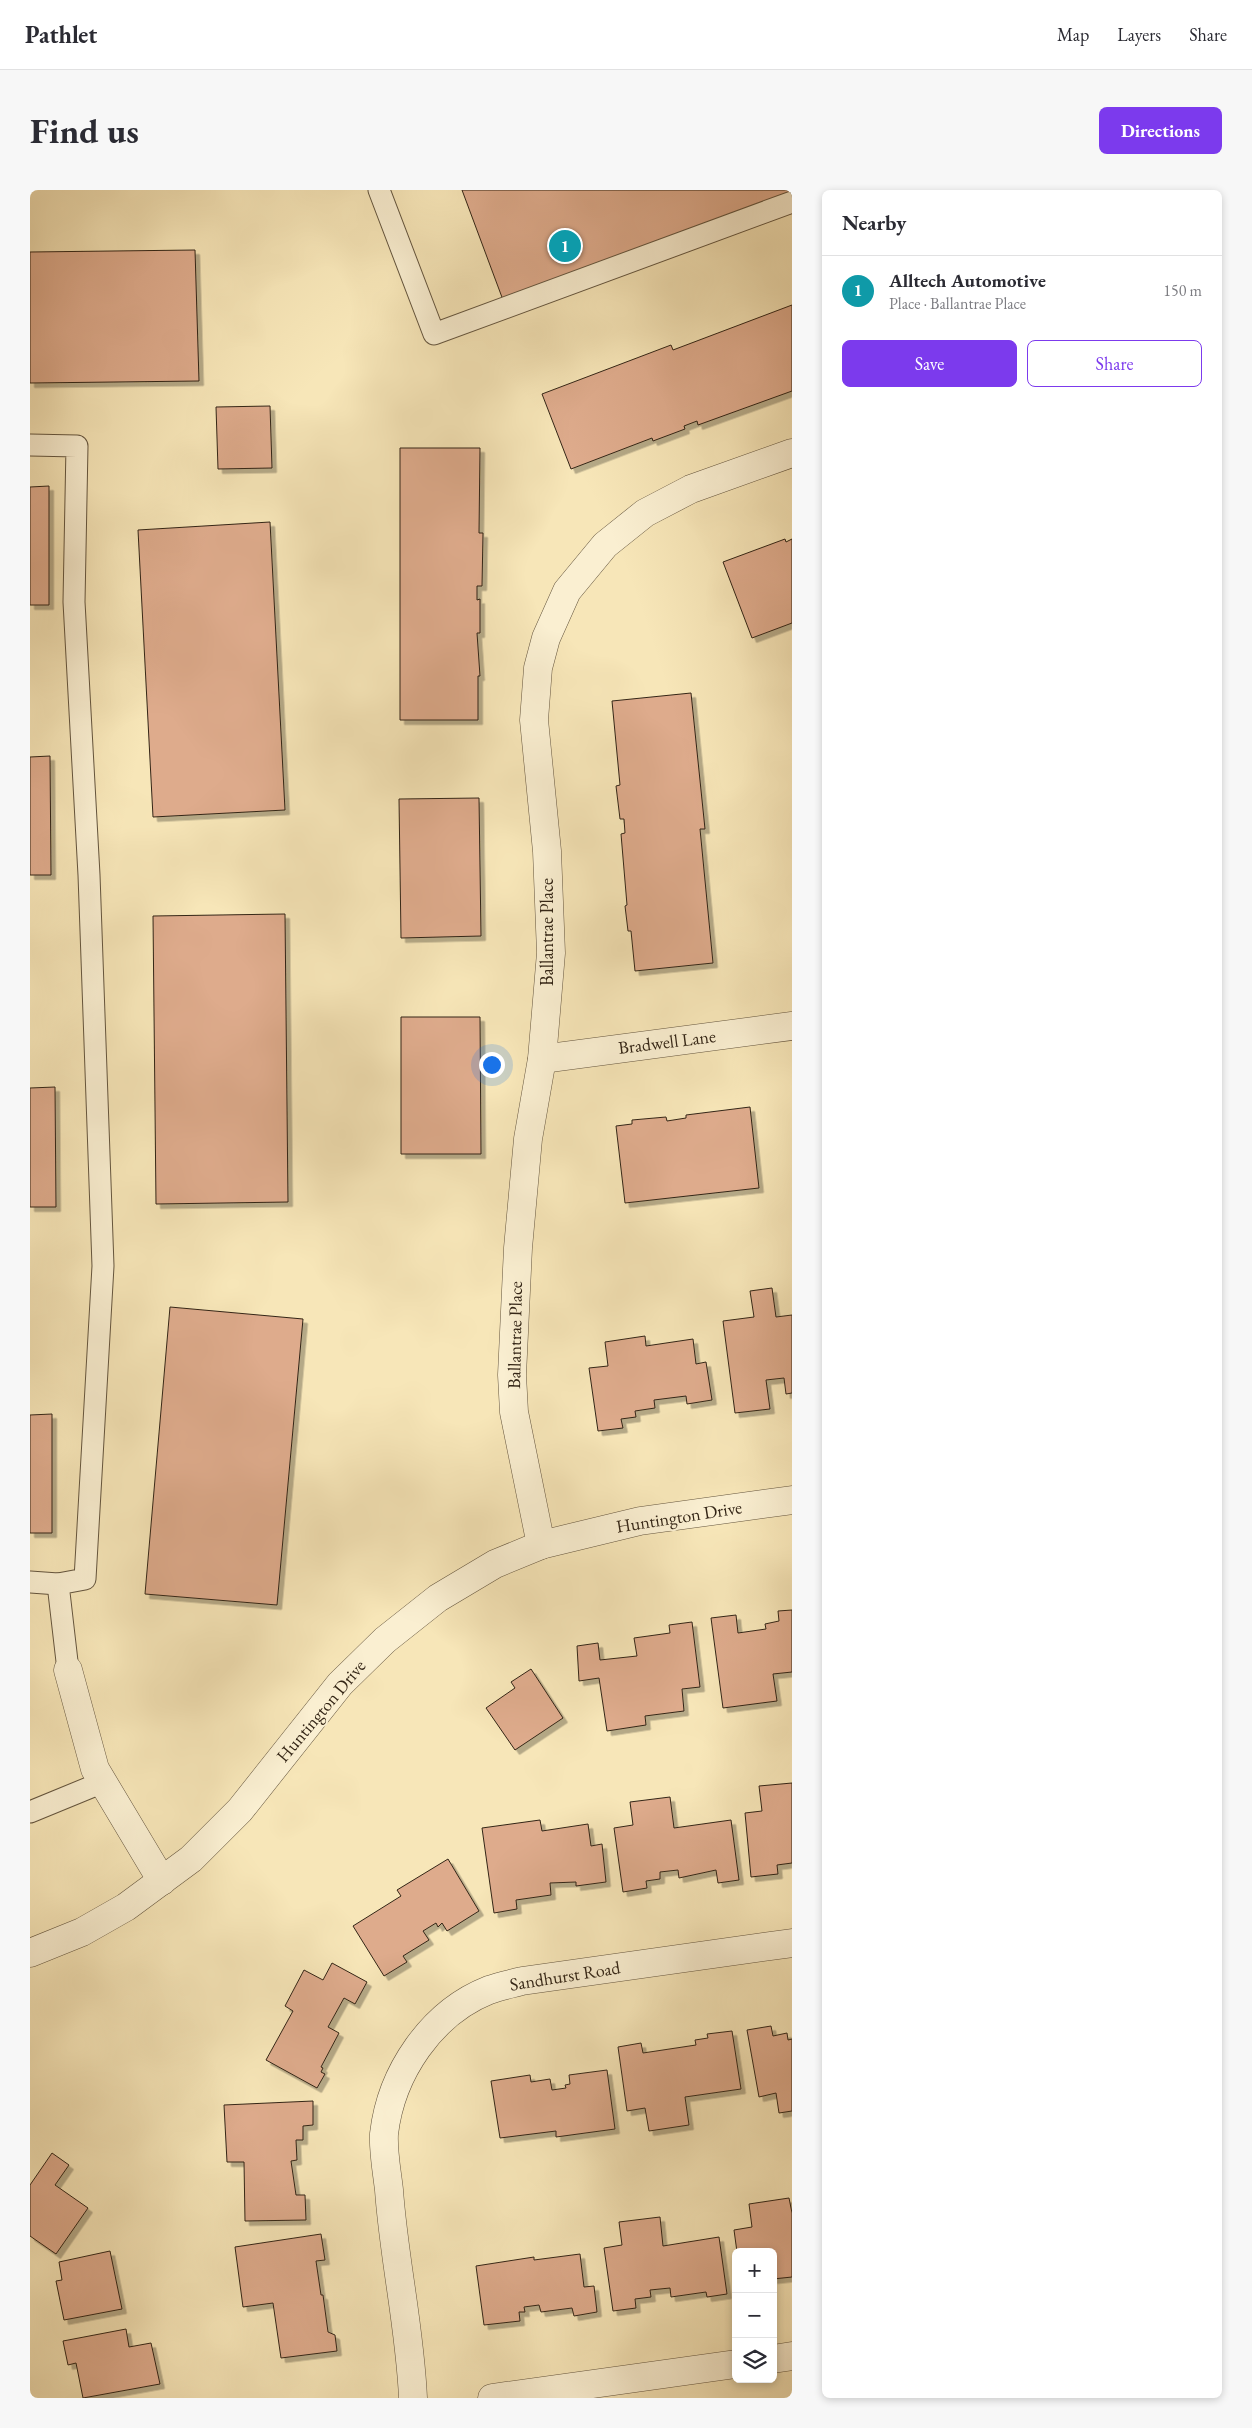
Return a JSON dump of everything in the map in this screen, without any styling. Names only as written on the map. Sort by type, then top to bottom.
[{"type":"street","name":"Ballantrae Place","points":[[541,1545],[514,1412],[512,1375],[518,1238],[528,1139],[542,1059],[551,953],[547,851],[534,720],[538,668],[546,638],[568,591],[605,545],[645,513],[691,489],[792,453]]},
{"type":"street","name":"Bradwell Lane","points":[[542,1059],[792,1026]]},
{"type":"street","name":"Huntington Drive","points":[[30,1953],[82,1932],[126,1907],[190,1859],[240,1810],[340,1684],[386,1640],[438,1598],[495,1564],[541,1545],[640,1521],[792,1500]]},
{"type":"street","points":[[68,1670],[95,1768],[162,1881]]},
{"type":"street","name":"Sandhurst Road","points":[[413,2398],[411,2357],[391,2220],[384,2135],[394,2089],[406,2064],[421,2043],[452,2012],[488,1990],[522,1981],[792,1944]]},
{"type":"street","points":[[777,2358],[792,2356]]},
{"type":"street","points":[[492,2398],[732,2365]]},
{"type":"lane","points":[[379,190],[434,334],[792,202]]},
{"type":"lane","points":[[30,445],[77,446],[74,602],[89,875],[103,1266],[85,1579],[58,1584],[30,1582]]},
{"type":"lane","points":[[58,1584],[68,1670]]},
{"type":"lane","points":[[30,1812],[103,1782]]},
{"type":"building","points":[[462,190],[792,190],[792,192],[503,300]]},
{"type":"building","points":[[195,250],[199,381],[30,383],[30,252]]},
{"type":"building","points":[[792,305],[792,391],[698,425],[697,421],[684,426],[685,429],[653,441],[652,438],[571,469],[542,394],[671,345],[673,350]]},
{"type":"building","points":[[270,406],[272,468],[218,469],[216,407]]},
{"type":"building","points":[[400,448],[480,448],[479,533],[483,533],[482,586],[477,586],[477,600],[480,599],[480,633],[477,633],[480,676],[478,676],[478,720],[400,720]]},
{"type":"building","points":[[49,486],[49,605],[30,605],[30,487]]},
{"type":"building","points":[[270,522],[285,810],[153,817],[138,530]]},
{"type":"building","points":[[785,539],[786,542],[792,539],[792,623],[752,638],[723,562]]},
{"type":"building","points":[[691,693],[705,829],[700,829],[713,963],[635,971],[631,931],[628,931],[625,906],[627,905],[621,834],[625,833],[624,819],[620,819],[616,786],[620,785],[612,701]]},
{"type":"building","points":[[50,756],[51,875],[30,875],[30,757]]},
{"type":"building","points":[[479,798],[481,936],[401,938],[399,799]]},
{"type":"building","points":[[285,914],[288,1202],[156,1204],[153,916]]},
{"type":"building","points":[[401,1017],[480,1017],[481,1154],[401,1154]]},
{"type":"building","points":[[55,1087],[56,1207],[30,1207],[30,1088]]},
{"type":"building","points":[[750,1107],[759,1188],[625,1203],[616,1126],[632,1124],[632,1120],[666,1117],[667,1121],[686,1118],[686,1115]]},
{"type":"building","points":[[772,1288],[776,1317],[792,1315],[792,1393],[786,1394],[784,1378],[766,1380],[770,1409],[735,1413],[723,1321],[754,1317],[750,1291]]},
{"type":"building","points":[[170,1307],[303,1319],[277,1605],[145,1594]]},
{"type":"building","points":[[645,1336],[646,1346],[693,1339],[696,1364],[706,1362],[712,1400],[687,1404],[686,1396],[654,1400],[655,1408],[635,1411],[636,1417],[621,1419],[623,1428],[598,1431],[589,1368],[608,1366],[605,1342]]},
{"type":"building","points":[[52,1414],[52,1533],[30,1533],[30,1415]]},
{"type":"building","points":[[792,1610],[792,1672],[773,1674],[777,1701],[723,1708],[711,1618],[736,1615],[738,1633],[766,1629],[765,1624],[779,1621],[778,1611]]},
{"type":"building","points":[[692,1622],[700,1687],[682,1689],[684,1711],[645,1716],[646,1725],[607,1731],[599,1678],[579,1681],[577,1646],[598,1643],[600,1660],[637,1656],[634,1638],[670,1633],[669,1625]]},
{"type":"building","points":[[531,1669],[563,1718],[515,1750],[486,1708],[515,1688],[511,1682]]},
{"type":"building","points":[[792,1783],[792,1863],[777,1865],[778,1874],[751,1877],[745,1813],[762,1811],[759,1786]]},
{"type":"building","points":[[670,1797],[674,1828],[731,1820],[739,1880],[718,1883],[716,1870],[679,1878],[678,1870],[660,1872],[660,1879],[646,1881],[647,1888],[623,1892],[614,1828],[633,1825],[630,1802]]},
{"type":"building","points":[[540,1820],[542,1831],[588,1824],[591,1846],[602,1844],[606,1882],[576,1886],[576,1882],[550,1883],[551,1895],[516,1900],[517,1909],[494,1913],[482,1828]]},
{"type":"building","points":[[448,1859],[479,1911],[447,1931],[442,1923],[438,1927],[436,1923],[423,1931],[429,1940],[403,1956],[407,1962],[384,1976],[353,1926],[401,1896],[397,1890]]},
{"type":"building","points":[[332,1963],[367,1982],[355,2004],[344,1998],[328,2027],[339,2033],[321,2067],[323,2068],[321,2072],[325,2074],[317,2088],[266,2060],[293,2011],[285,2006],[304,1970],[323,1980]]},
{"type":"building","points":[[771,2026],[773,2036],[787,2033],[788,2040],[792,2039],[792,2111],[779,2113],[776,2093],[759,2097],[747,2030]]},
{"type":"building","points":[[732,2031],[741,2089],[685,2097],[689,2125],[649,2131],[645,2108],[627,2111],[618,2047],[641,2043],[643,2053],[696,2045],[695,2040],[708,2038],[707,2034]]},
{"type":"building","points":[[607,2070],[615,2129],[556,2137],[556,2131],[500,2138],[491,2081],[530,2075],[531,2082],[550,2079],[552,2090],[566,2088],[565,2085],[570,2084],[569,2075]]},
{"type":"building","points":[[313,2101],[313,2125],[303,2126],[303,2140],[296,2140],[297,2160],[291,2161],[296,2195],[305,2195],[306,2220],[245,2221],[244,2162],[227,2162],[224,2105]]},
{"type":"building","points":[[52,2153],[69,2165],[55,2185],[88,2208],[56,2254],[30,2236],[30,2185]]},
{"type":"building","points":[[789,2198],[792,2213],[792,2277],[777,2279],[777,2248],[736,2248],[734,2230],[752,2227],[749,2204]]},
{"type":"building","points":[[660,2217],[663,2246],[719,2237],[727,2294],[707,2297],[706,2292],[671,2297],[670,2288],[650,2290],[651,2297],[635,2299],[636,2308],[613,2311],[604,2248],[622,2245],[619,2222]]},
{"type":"building","points":[[321,2234],[325,2260],[316,2261],[328,2332],[335,2335],[337,2351],[281,2358],[273,2303],[243,2307],[235,2247]]},
{"type":"building","points":[[110,2251],[122,2309],[64,2320],[56,2281],[62,2280],[59,2262]]},
{"type":"building","points":[[580,2254],[584,2287],[594,2286],[597,2312],[574,2316],[572,2308],[541,2312],[539,2305],[524,2307],[525,2312],[519,2312],[520,2321],[484,2325],[476,2266],[534,2257],[534,2260]]},
{"type":"building","points":[[126,2329],[129,2347],[151,2343],[160,2384],[83,2398],[76,2363],[68,2365],[63,2341]]},
{"type":"place","name":"Alltech Automotive","points":[[565,246]]}]
